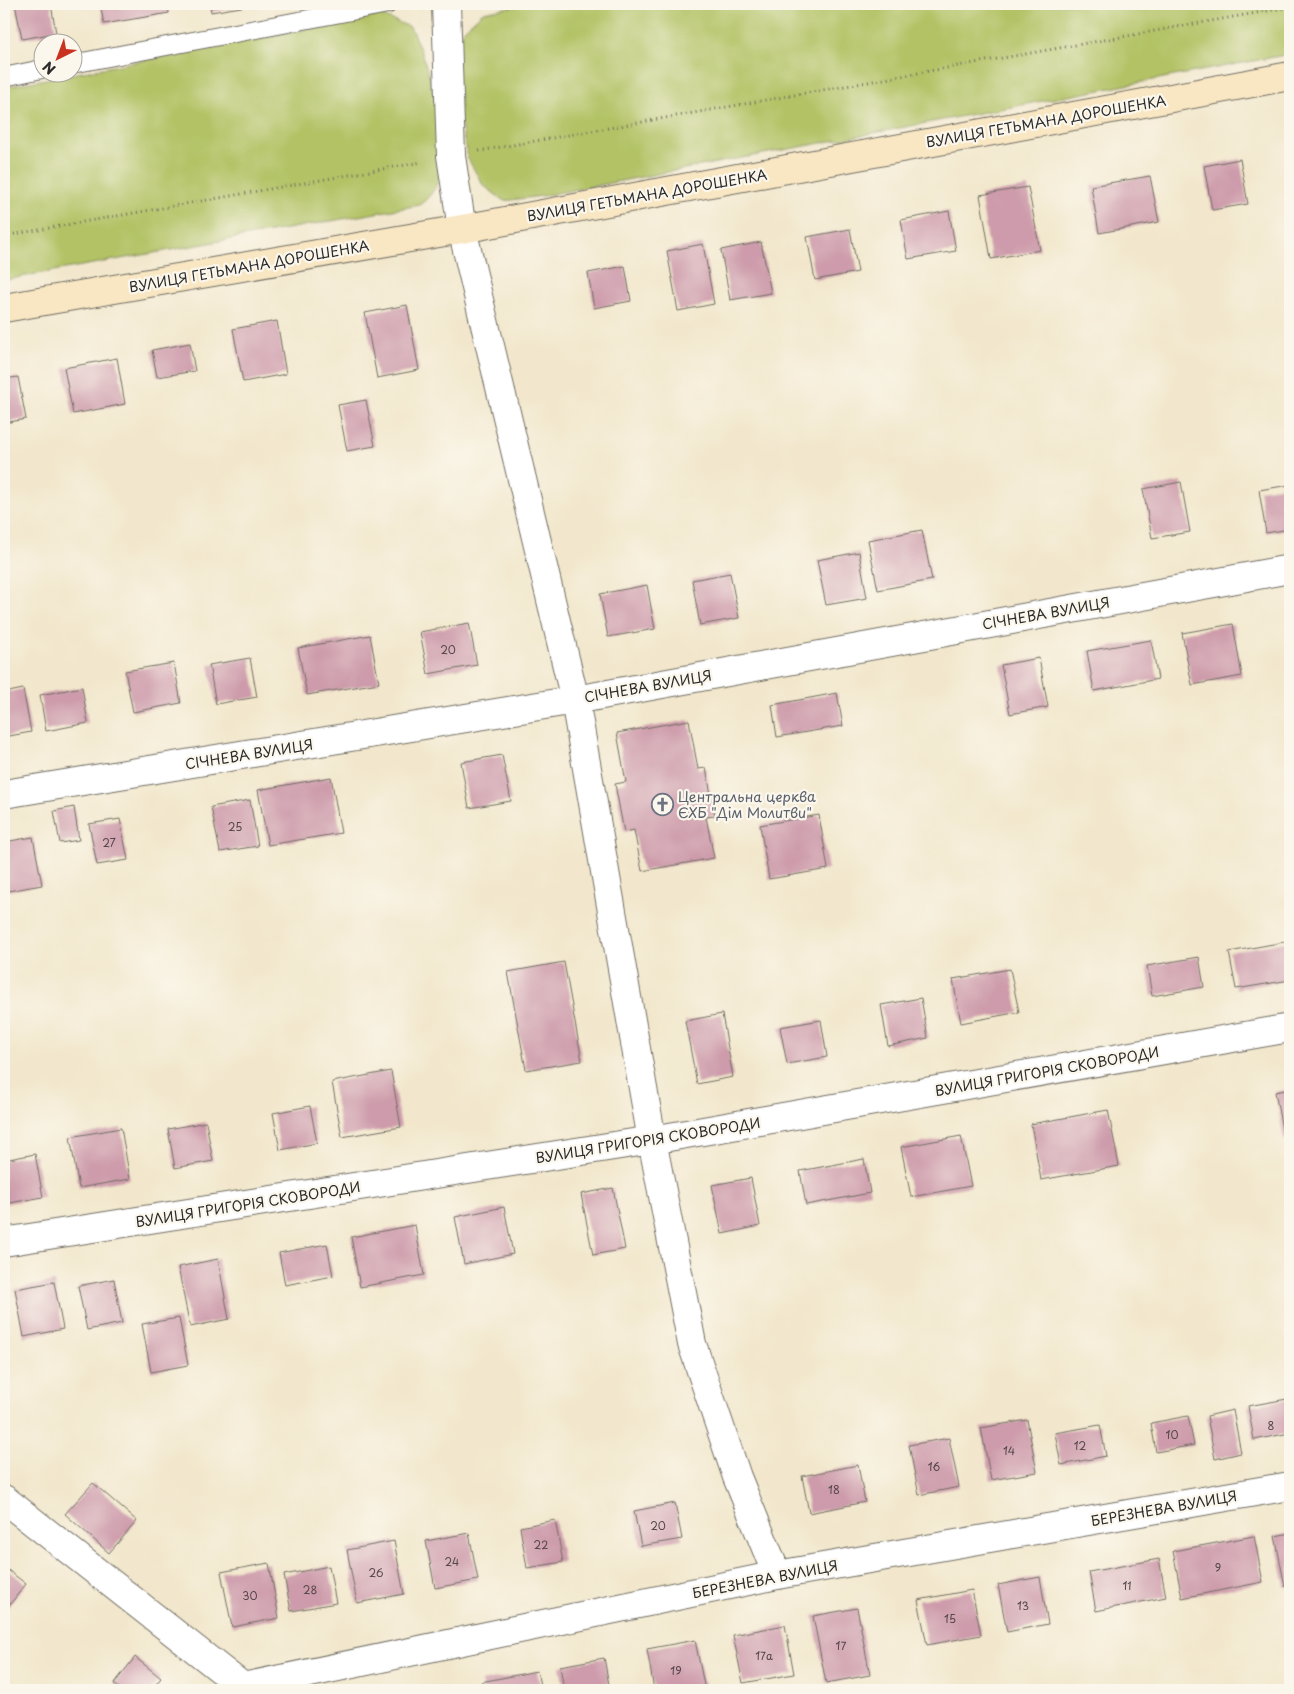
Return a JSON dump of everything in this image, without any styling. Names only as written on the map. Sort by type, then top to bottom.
[{"type":"street","points":[[446,4],[451,156],[462,229],[575,700],[652,1140],[692,1344],[737,1477],[778,1575]]},
{"type":"street","name":"ВУЛИЦЯ ГЕТЬМАНА ДОРОШЕНКА","points":[[4,308],[462,229],[1290,76]]},
{"type":"street","name":"СІЧНЕВА ВУЛИЦЯ","points":[[4,794],[575,700],[1290,568]]},
{"type":"street","name":"ВУЛИЦЯ ГРИГОРІЯ СКОВОРОДИ","points":[[4,1242],[652,1140],[1290,1028]]},
{"type":"street","name":"БЕРЕЗНЕВА ВУЛИЦЯ","points":[[245,1689],[778,1575],[1290,1486]]},
{"type":"street","points":[[4,1500],[245,1689]]},
{"type":"lane","points":[[82,62],[388,4]]},
{"type":"lane","points":[[4,77],[32,71]]},
{"type":"path","points":[[4,236],[1290,7]]},
{"type":"green space","points":[[526,4],[1290,4],[1290,54],[542,196],[504,201],[483,185],[468,159],[449,67],[461,32],[483,12]]},
{"type":"green space","points":[[380,15],[410,27],[425,63],[438,110],[442,158],[439,178],[431,194],[420,205],[4,280],[4,87],[32,82],[82,82],[82,72]]},
{"type":"building","points":[[15,4],[51,4],[56,32],[32,32],[32,37],[22,39]]},
{"type":"building","points":[[100,4],[168,4],[169,13],[104,24]]},
{"type":"building","points":[[210,4],[246,4],[247,6],[211,12]]},
{"type":"building","points":[[1240,159],[1248,204],[1212,210],[1204,166]]},
{"type":"building","points":[[1150,176],[1159,222],[1099,233],[1091,186]]},
{"type":"building","points":[[1028,187],[1040,250],[991,259],[980,195]]},
{"type":"building","points":[[949,211],[956,251],[908,259],[901,220]]},
{"type":"building","points":[[850,229],[858,272],[815,280],[807,237]]},
{"type":"building","points":[[761,242],[771,293],[730,300],[721,250]]},
{"type":"building","points":[[703,244],[714,304],[678,311],[667,251]]},
{"type":"building","points":[[625,266],[631,301],[594,308],[588,273]]},
{"type":"building","points":[[407,305],[419,370],[377,378],[365,313]]},
{"type":"building","points":[[277,321],[286,374],[243,382],[233,329]]},
{"type":"building","points":[[190,343],[195,371],[157,377],[152,350]]},
{"type":"building","points":[[117,358],[125,404],[73,414],[64,368]]},
{"type":"building","points":[[18,377],[26,419],[4,423],[4,379]]},
{"type":"building","points":[[366,400],[375,446],[347,451],[338,405]]},
{"type":"building","points":[[1181,482],[1190,532],[1152,538],[1143,489]]},
{"type":"building","points":[[1290,485],[1290,529],[1266,533],[1259,490]]},
{"type":"building","points":[[922,530],[932,580],[878,590],[868,540]]},
{"type":"building","points":[[859,552],[867,598],[826,605],[817,560]]},
{"type":"building","points":[[730,573],[739,618],[700,625],[692,580]]},
{"type":"building","points":[[647,585],[655,629],[608,637],[600,594]]},
{"type":"building","points":[[469,623],[477,665],[428,674],[420,632]]},
{"type":"building","points":[[1233,624],[1242,676],[1192,685],[1182,633]]},
{"type":"building","points":[[370,635],[379,683],[307,695],[298,648]]},
{"type":"building","points":[[1151,640],[1158,679],[1094,691],[1087,651]]},
{"type":"building","points":[[250,658],[257,697],[216,704],[209,665]]},
{"type":"building","points":[[1039,658],[1048,707],[1010,714],[1001,665]]},
{"type":"building","points":[[174,663],[181,703],[133,712],[125,671]]},
{"type":"building","points":[[82,687],[88,723],[46,731],[40,695]]},
{"type":"building","points":[[23,689],[31,732],[4,737],[4,693]]},
{"type":"building","points":[[837,693],[843,726],[777,737],[772,705]]},
{"type":"building","points":[[689,720],[698,769],[706,768],[715,816],[706,817],[714,858],[642,871],[634,830],[624,832],[615,784],[626,782],[617,733]]},
{"type":"building","points":[[502,755],[511,801],[469,808],[461,762]]},
{"type":"building","points":[[331,777],[341,833],[268,845],[258,790]]},
{"type":"building","points":[[250,800],[258,846],[220,852],[211,807]]},
{"type":"building","points":[[74,807],[79,840],[60,843],[54,811]]},
{"type":"building","points":[[819,815],[828,869],[769,879],[760,825]]},
{"type":"building","points":[[120,819],[128,860],[97,865],[89,824]]},
{"type":"building","points":[[33,837],[42,885],[8,891],[4,870],[4,842]]},
{"type":"building","points":[[1290,941],[1290,980],[1236,989],[1229,952]]},
{"type":"building","points":[[1199,957],[1204,987],[1152,996],[1147,966]]},
{"type":"building","points":[[564,962],[582,1061],[526,1070],[508,972]]},
{"type":"building","points":[[1010,969],[1019,1012],[961,1023],[953,979]]},
{"type":"building","points":[[921,998],[928,1038],[888,1046],[881,1005]]},
{"type":"building","points":[[722,1014],[733,1077],[697,1084],[685,1021]]},
{"type":"building","points":[[821,1020],[827,1057],[787,1064],[780,1027]]},
{"type":"building","points":[[391,1071],[401,1127],[342,1137],[332,1082]]},
{"type":"building","points":[[1290,1089],[1290,1139],[1284,1140],[1275,1092]]},
{"type":"building","points":[[310,1106],[317,1143],[280,1150],[273,1113]]},
{"type":"building","points":[[1108,1110],[1119,1166],[1041,1180],[1031,1124]]},
{"type":"building","points":[[206,1122],[213,1161],[175,1168],[168,1129]]},
{"type":"building","points":[[121,1128],[130,1179],[79,1188],[70,1137]]},
{"type":"building","points":[[961,1136],[971,1186],[911,1197],[901,1147]]},
{"type":"building","points":[[35,1154],[43,1197],[4,1204],[4,1160]]},
{"type":"building","points":[[864,1159],[870,1193],[806,1205],[800,1171]]},
{"type":"building","points":[[751,1178],[760,1226],[722,1234],[712,1185]]},
{"type":"building","points":[[613,1188],[625,1249],[593,1255],[581,1194]]},
{"type":"building","points":[[504,1207],[513,1254],[464,1264],[455,1217]]},
{"type":"building","points":[[415,1225],[424,1275],[360,1287],[351,1237]]},
{"type":"building","points":[[327,1244],[333,1276],[285,1285],[279,1253]]},
{"type":"building","points":[[218,1259],[229,1319],[190,1327],[178,1267]]},
{"type":"building","points":[[114,1279],[122,1323],[87,1330],[78,1286]]},
{"type":"building","points":[[54,1282],[63,1329],[24,1337],[15,1289]]},
{"type":"building","points":[[179,1318],[188,1365],[151,1372],[142,1324]]},
{"type":"building","points":[[1287,1399],[1290,1433],[1254,1440],[1248,1406]]},
{"type":"building","points":[[1233,1410],[1241,1453],[1215,1459],[1207,1416]]},
{"type":"building","points":[[1188,1416],[1194,1445],[1156,1452],[1151,1423]]},
{"type":"building","points":[[1027,1420],[1037,1472],[991,1480],[981,1428]]},
{"type":"building","points":[[1100,1425],[1106,1456],[1061,1465],[1055,1433]]},
{"type":"building","points":[[949,1438],[959,1487],[919,1495],[909,1445]]},
{"type":"building","points":[[858,1465],[865,1502],[809,1513],[802,1476]]},
{"type":"building","points":[[93,1483],[137,1521],[109,1553],[65,1514]]},
{"type":"building","points":[[675,1503],[682,1539],[641,1546],[634,1511]]},
{"type":"building","points":[[555,1520],[563,1562],[527,1568],[520,1527]]},
{"type":"building","points":[[469,1533],[478,1580],[435,1588],[426,1541]]},
{"type":"building","points":[[1290,1533],[1290,1586],[1285,1587],[1275,1536]]},
{"type":"building","points":[[1254,1536],[1263,1582],[1182,1598],[1173,1551]]},
{"type":"building","points":[[394,1541],[404,1594],[357,1603],[347,1550]]},
{"type":"building","points":[[1159,1559],[1166,1597],[1096,1611],[1089,1572]]},
{"type":"building","points":[[269,1563],[279,1618],[232,1627],[221,1572]]},
{"type":"building","points":[[329,1566],[336,1603],[291,1611],[284,1575]]},
{"type":"building","points":[[4,1567],[26,1584],[4,1612]]},
{"type":"building","points":[[1040,1577],[1048,1624],[1007,1632],[998,1585]]},
{"type":"building","points":[[972,1590],[981,1635],[927,1645],[918,1600]]},
{"type":"building","points":[[857,1608],[870,1675],[826,1683],[813,1616]]},
{"type":"building","points":[[785,1625],[794,1674],[743,1683],[733,1635]]},
{"type":"building","points":[[695,1640],[705,1690],[654,1690],[647,1649]]},
{"type":"building","points":[[135,1657],[161,1678],[151,1690],[122,1690],[114,1684]]},
{"type":"building","points":[[604,1658],[610,1690],[564,1690],[560,1666]]},
{"type":"building","points":[[537,1671],[541,1690],[483,1690],[481,1682]]},
{"type":"place","name":"Центральна церква ЄХБ \"Дім Молитви\"","points":[[662,804]]}]
